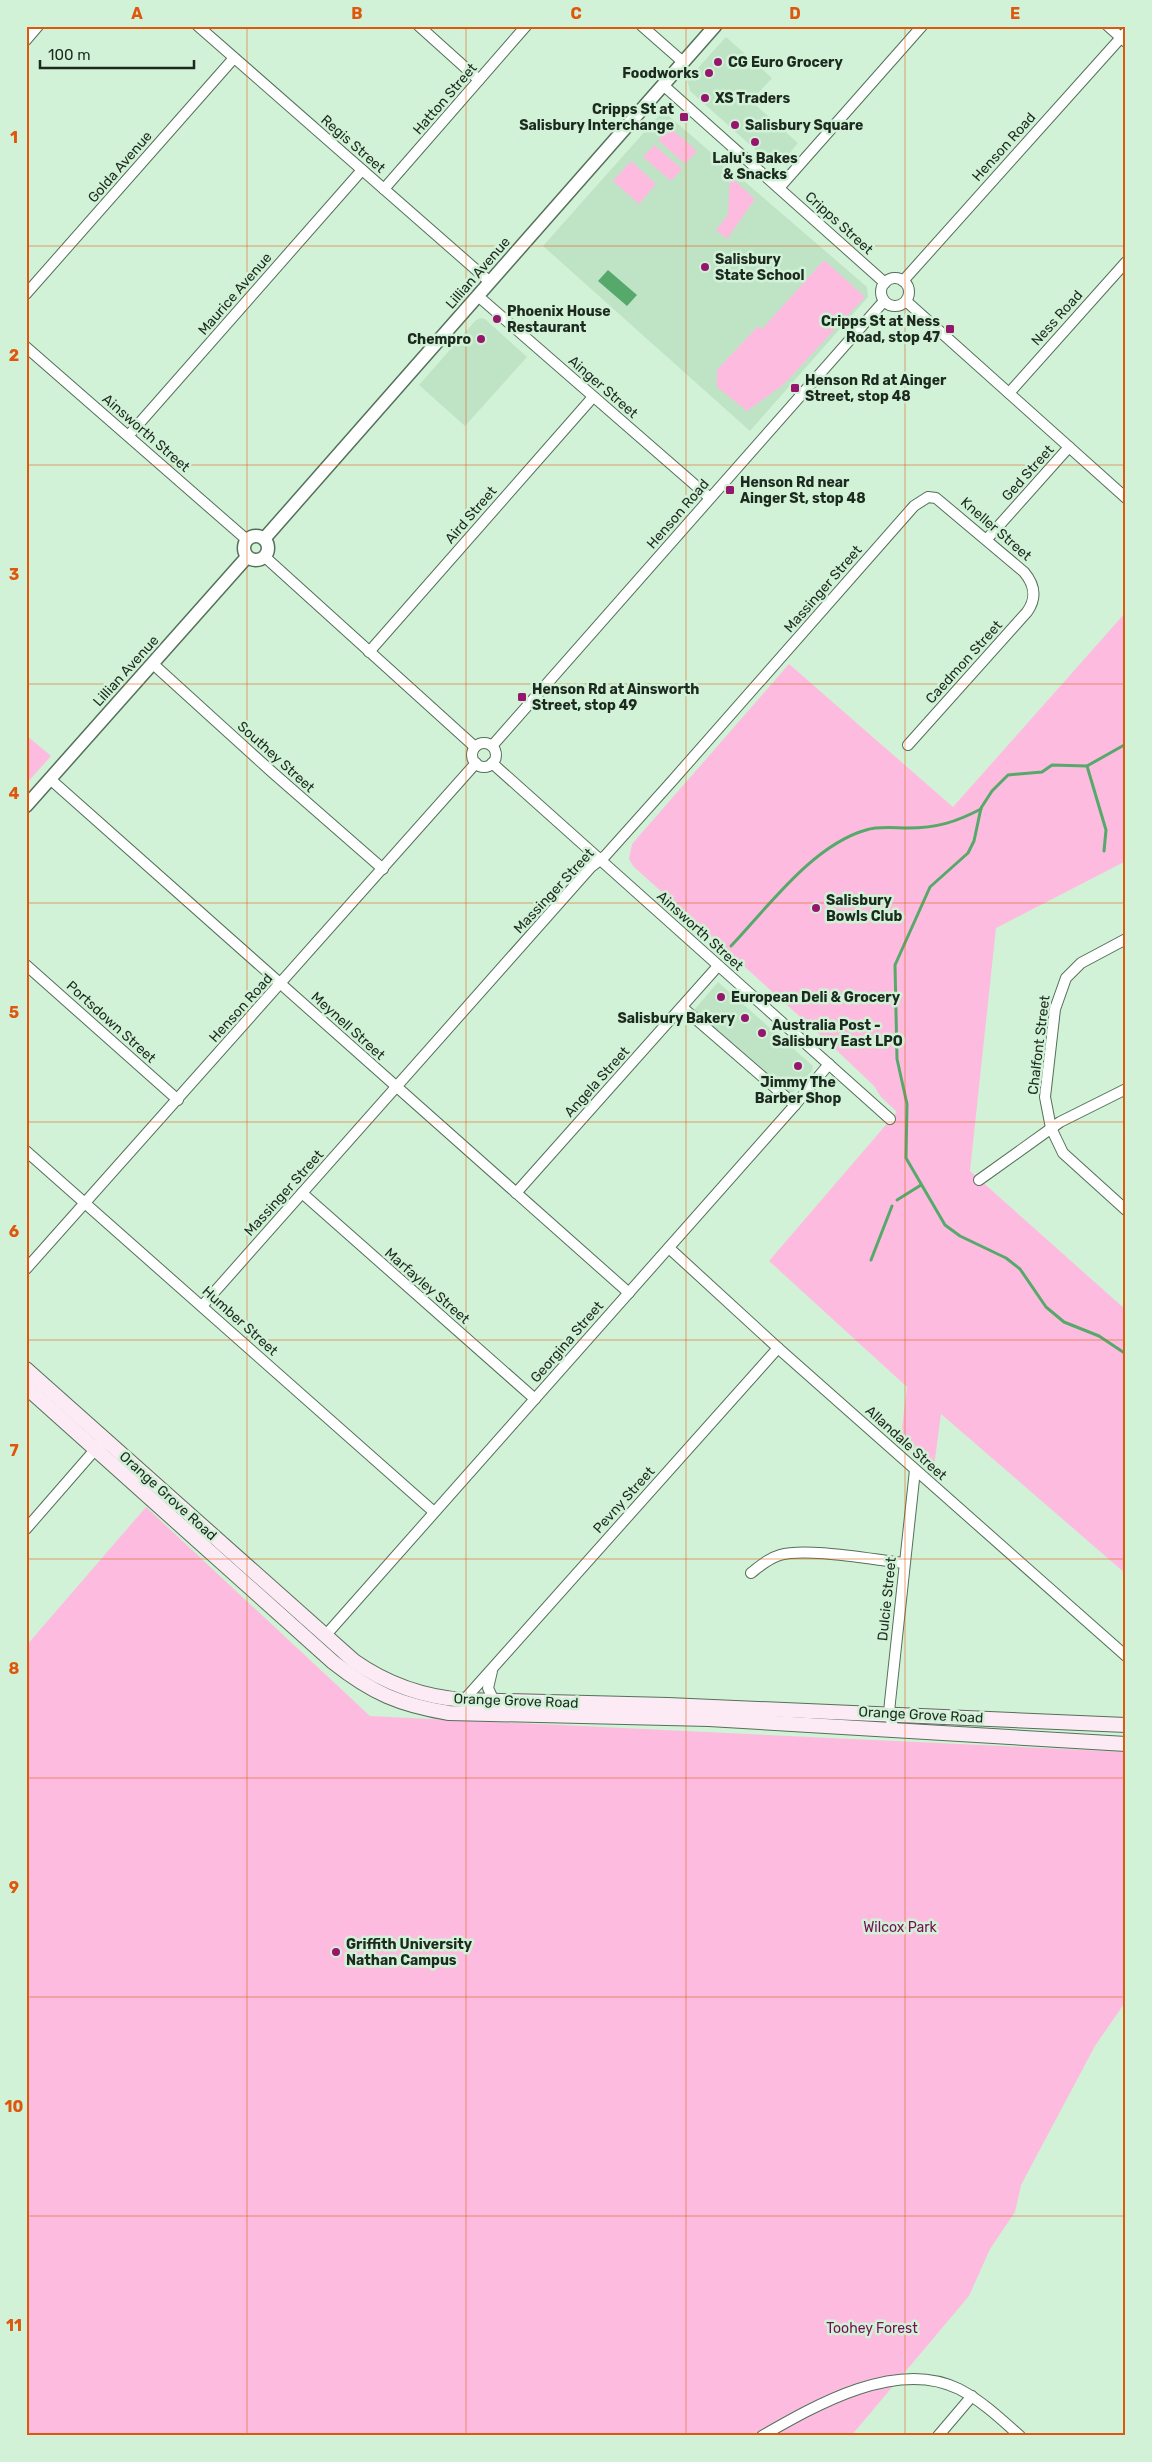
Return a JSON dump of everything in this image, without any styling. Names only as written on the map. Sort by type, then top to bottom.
[{"type":"main road","name":"Orange Grove Road","points":[[26,1369],[100,1444],[333,1662],[358,1682],[385,1696],[424,1709],[449,1712],[709,1719],[1126,1744]]},
{"type":"main road","name":"Orange Grove Road","points":[[26,1387],[100,1444],[354,1661],[387,1682],[425,1695],[464,1700],[668,1704],[1126,1725]]},
{"type":"street","points":[[26,40],[38,26]]},
{"type":"street","name":"Regis Street","points":[[198,26],[490,282]]},
{"type":"street","points":[[419,26],[480,80]]},
{"type":"street","name":"Hatton Street","points":[[384,189],[526,26]]},
{"type":"street","points":[[642,26],[683,62]]},
{"type":"street","name":"Lillian Avenue","points":[[264,538],[715,26]]},
{"type":"street","points":[[779,188],[922,26]]},
{"type":"street","points":[[1108,26],[1124,37]]},
{"type":"street","name":"Henson Road","points":[[903,281],[1124,37]]},
{"type":"street","name":"Golda Avenue","points":[[26,294],[234,58]]},
{"type":"street","name":"Cripps Street","points":[[663,85],[885,283]]},
{"type":"street","name":"Maurice Avenue","points":[[129,436],[362,170]]},
{"type":"street","name":"Ness Road","points":[[1009,393],[1126,262]]},
{"type":"street","points":[[892,279],[903,281],[908,292],[906,301],[895,306],[884,301],[881,290],[885,283],[892,279]]},
{"type":"street","name":"Ainger Street","points":[[478,296],[710,498]]},
{"type":"street","name":"Henson Road","points":[[492,746],[884,301]]},
{"type":"street","points":[[906,301],[1125,496]]},
{"type":"street","name":"Ainsworth Street","points":[[26,347],[247,540]]},
{"type":"street","name":"Aird Street","points":[[369,652],[593,397]]},
{"type":"street","name":"Ged Street","points":[[988,539],[1069,447]]},
{"type":"street","name":"Kneller Street","points":[[928,497],[936,498],[943,502],[988,539],[1024,572],[1034,586],[1034,594]]},
{"type":"street","name":"Massinger Street","points":[[202,1306],[600,859],[673,780],[914,506],[928,497]]},
{"type":"street","points":[[257,536],[264,538],[268,545],[265,557],[254,560],[247,557],[244,547],[247,540],[257,536]]},
{"type":"street","name":"Lillian Avenue","points":[[26,806],[247,557]]},
{"type":"street","points":[[265,557],[475,747]]},
{"type":"street","name":"Caedmon Street","points":[[908,745],[1027,612],[1034,594]]},
{"type":"street","name":"Southey Street","points":[[153,664],[383,869]]},
{"type":"street","points":[[485,743],[492,746],[496,752],[492,763],[486,766],[476,763],[472,757],[475,747],[485,743]]},
{"type":"street","name":"Henson Road","points":[[26,1269],[86,1204],[476,763]]},
{"type":"street","name":"Ainsworth Street","points":[[492,763],[890,1119]]},
{"type":"street","name":"Meynell Street","points":[[50,779],[628,1293]]},
{"type":"street","name":"Chalfont Street","points":[[1126,940],[1081,962],[1066,978],[1059,993],[1045,1097],[1051,1128],[1057,1143],[1071,1162],[1126,1210]]},
{"type":"street","name":"Portsdown Street","points":[[26,965],[178,1100]]},
{"type":"street","name":"Angela Street","points":[[516,1193],[718,966]]},
{"type":"street","points":[[682,1007],[795,1106]]},
{"type":"street","name":"Georgina Street","points":[[325,1636],[795,1106],[829,1064]]},
{"type":"street","points":[[979,1180],[1060,1122],[1126,1089]]},
{"type":"street","name":"Humber Street","points":[[26,1151],[434,1512]]},
{"type":"street","name":"Marfayley Street","points":[[302,1193],[535,1399]]},
{"type":"street","name":"Allandale Street","points":[[669,1248],[778,1348],[1126,1656]]},
{"type":"street","name":"Pevny Street","points":[[464,1700],[486,1674],[492,1671],[778,1348]]},
{"type":"street","points":[[26,1529],[100,1444]]},
{"type":"street","name":"Dulcie Street","points":[[894,1731],[889,1713],[915,1470]]},
{"type":"street","points":[[751,1573],[761,1564],[778,1556],[800,1552],[904,1563]]},
{"type":"street","points":[[492,1671],[488,1688],[494,1701]]},
{"type":"street","points":[[762,2436],[833,2400],[864,2387],[913,2378],[928,2379],[958,2388],[972,2396],[1020,2436]]},
{"type":"street","points":[[938,2436],[972,2396]]},
{"type":"shaded area","points":[[726,37],[772,78],[751,101],[798,143],[780,165],[769,162],[690,91],[687,80]]},
{"type":"shaded area","name":"Salisbury State School","points":[[663,111],[867,287],[868,297],[750,431],[543,246]]},
{"type":"shaded area","points":[[608,270],[637,295],[627,306],[598,281]]},
{"type":"shaded area","points":[[485,319],[527,357],[465,426],[419,385],[476,320]]},
{"type":"shaded area","points":[[718,982],[813,1066],[812,1071],[793,1092],[784,1092],[694,1010]]},
{"type":"green space","points":[[669,127],[697,151],[685,164],[658,140]]},
{"type":"green space","points":[[654,145],[682,169],[671,181],[643,157]]},
{"type":"green space","points":[[631,161],[656,184],[639,204],[613,181]]},
{"type":"green space","points":[[730,176],[755,199],[727,239],[716,230],[728,215]]},
{"type":"green space","points":[[824,260],[865,297],[783,385],[747,411],[717,387],[717,370],[758,326],[762,329]]},
{"type":"green space","points":[[1126,612],[1126,861],[996,928],[970,1171],[1126,1310],[1126,1574],[941,1414],[933,1474],[900,1444],[907,1387],[769,1261],[897,1112],[881,1097],[874,1086],[829,1043],[633,866],[629,859],[632,844],[789,664],[953,807]]},
{"type":"green space","points":[[26,735],[51,756],[26,784]]},
{"type":"green space","name":"Griffith University Nathan Campus","points":[[146,1507],[370,1716],[1126,1752],[1126,2001],[1095,2046],[1021,2185],[1015,2212],[990,2249],[969,2296],[851,2436],[26,2436],[26,1646]]},
{"type":"waterway","points":[[1126,744],[1087,766],[1052,765],[1042,772],[1008,775],[992,791],[981,808],[974,841],[968,853],[930,887],[895,965],[897,1059],[907,1104],[906,1158],[945,1225],[960,1236],[1006,1258],[1020,1269],[1046,1307],[1064,1322],[1099,1336],[1126,1354]]},
{"type":"waterway","points":[[1087,766],[1106,830],[1104,851]]},
{"type":"waterway","points":[[731,946],[792,879],[828,849],[846,838],[876,828],[918,828],[937,825],[955,821],[981,809]]},
{"type":"waterway","points":[[897,1200],[921,1185]]},
{"type":"waterway","points":[[871,1260],[892,1206]]},
{"type":"place","name":"CG Euro Grocery","points":[[718,62]]},
{"type":"place","name":"Foodworks","points":[[709,73]]},
{"type":"place","name":"XS Traders","points":[[705,98]]},
{"type":"place","name":"Cripps St at Salisbury Interchange","points":[[684,117]]},
{"type":"place","name":"Salisbury Square","points":[[735,125]]},
{"type":"place","name":"Lalu's Bakes & Snacks","points":[[755,142]]},
{"type":"place","name":"Salisbury State School","points":[[705,267]]},
{"type":"place","name":"Phoenix House Restaurant","points":[[497,319]]},
{"type":"place","name":"Cripps St at Ness Road, stop 47","points":[[950,329]]},
{"type":"place","name":"Chempro","points":[[481,339]]},
{"type":"place","name":"Henson Rd at Ainger Street, stop 48","points":[[795,388]]},
{"type":"place","name":"Henson Rd near Ainger St, stop 48","points":[[730,490]]},
{"type":"place","name":"Henson Rd at Ainsworth Street, stop 49","points":[[522,697]]},
{"type":"place","name":"Salisbury Bowls Club","points":[[816,908]]},
{"type":"place","name":"European Deli & Grocery","points":[[721,997]]},
{"type":"place","name":"Salisbury Bakery","points":[[745,1018]]},
{"type":"place","name":"Australia Post - Salisbury East LPO","points":[[762,1033]]},
{"type":"place","name":"Jimmy The Barber Shop","points":[[798,1066]]},
{"type":"place","name":"Griffith University Nathan Campus","points":[[336,1952]]},
{"type":"park label","name":"Wilcox Park","points":[[900,1927]]},
{"type":"park label","name":"Toohey Forest","points":[[872,2328]]}]
